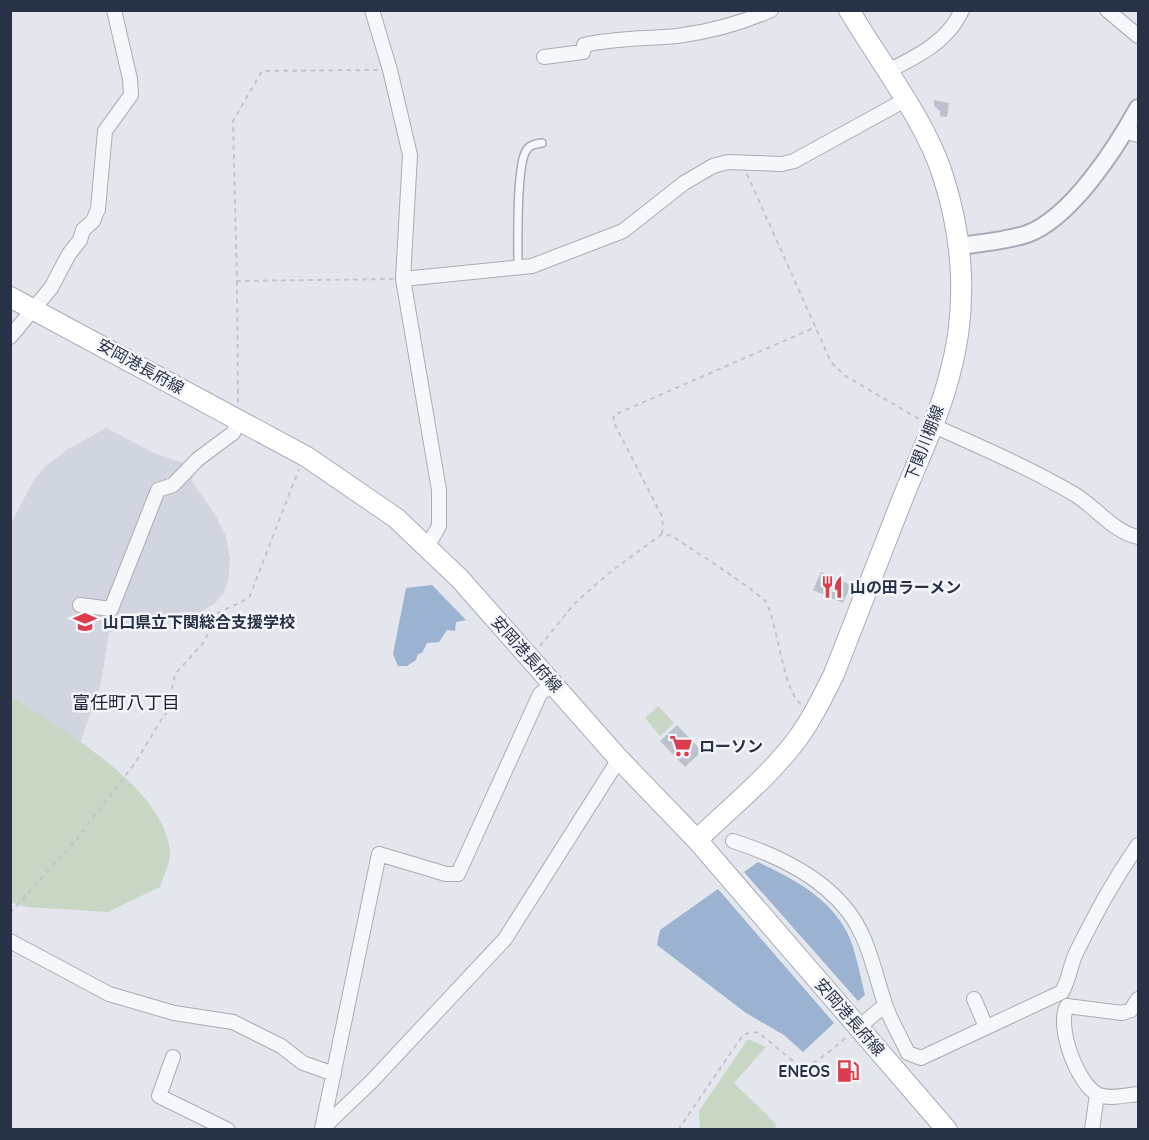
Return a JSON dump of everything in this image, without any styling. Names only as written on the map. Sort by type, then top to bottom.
[{"type":"main road","name":"下関川棚線","points":[[696,840],[761,779],[797,740],[814,713],[834,674],[932,425],[949,378],[959,330],[962,281],[959,246],[943,174],[927,138],[849,10]]},
{"type":"main road","name":"安岡港長府線","points":[[10,297],[307,457],[396,518],[427,547],[531,658],[620,759],[696,840],[947,1130]]},
{"type":"street","points":[[10,337],[51,288],[69,254],[80,240],[82,230],[93,221],[98,209],[102,188],[105,131],[131,95],[114,10]]},
{"type":"street","points":[[372,10],[390,70],[410,155],[403,279],[439,490],[439,526],[427,547]]},
{"type":"street","points":[[544,57],[583,51],[584,45],[614,38],[680,36],[744,21],[771,10]]},
{"type":"street","points":[[886,72],[942,39],[954,27],[962,10]]},
{"type":"street","points":[[1107,10],[1138,36]]},
{"type":"street","points":[[403,279],[532,266],[609,238],[640,219],[700,172],[728,162],[782,164],[794,161],[904,100]]},
{"type":"street","points":[[959,246],[1028,234],[1054,220],[1132,133],[1138,108]]},
{"type":"street","points":[[80,605],[111,609],[158,490],[173,485],[198,459],[233,433],[238,419]]},
{"type":"street","points":[[932,425],[1014,462],[1074,494],[1099,511],[1116,527],[1138,537]]},
{"type":"street","points":[[321,1129],[379,854],[446,874],[458,874],[540,694],[553,684]]},
{"type":"street","points":[[321,1129],[372,1081],[505,939],[620,759]]},
{"type":"street","points":[[733,841],[756,848],[792,866],[825,887],[840,903],[863,935],[887,1009],[908,1053],[921,1058],[1062,992],[1068,981],[1073,960],[1109,886],[1138,845]]},
{"type":"street","points":[[10,941],[109,994],[174,1013],[233,1022],[281,1046],[303,1063],[334,1074]]},
{"type":"street","points":[[1062,992],[1067,1006],[1063,1014],[1067,1042],[1079,1074],[1097,1094],[1107,1097],[1138,1094]]},
{"type":"street","points":[[1067,1006],[1122,1013],[1131,1010],[1138,999]]},
{"type":"street","points":[[973,1000],[986,1027]]},
{"type":"street","points":[[859,1027],[879,1010],[887,1009]]},
{"type":"street","points":[[173,1057],[159,1096],[228,1130]]},
{"type":"street","points":[[1092,1130],[1097,1094]]},
{"type":"lane","points":[[518,268],[518,204],[525,152],[533,144],[542,143]]},
{"type":"path","points":[[238,419],[233,121],[262,71],[390,70]]},
{"type":"path","points":[[745,162],[746,170],[837,370],[876,392],[909,415],[932,425]]},
{"type":"path","points":[[237,280],[403,279]]},
{"type":"path","points":[[531,658],[574,604],[662,534],[663,518],[613,421],[614,414],[816,327]]},
{"type":"path","points":[[10,913],[76,840],[135,763],[168,709],[176,674],[204,642],[218,613],[249,598],[300,467],[307,457]]},
{"type":"path","points":[[662,534],[672,536],[765,602],[797,702],[814,713]]},
{"type":"path","points":[[678,1130],[743,1035],[752,1032],[759,1033],[799,1066],[804,1067],[813,1065],[859,1027]]},
{"type":"shaded area","name":"山口県立下関総合支援学校","points":[[106,428],[156,454],[194,466],[192,482],[214,513],[226,537],[230,559],[228,581],[224,592],[216,602],[194,617],[180,617],[141,628],[120,628],[109,633],[101,683],[73,763],[11,805],[11,523],[35,478],[47,465],[68,449]]},
{"type":"green space","points":[[11,696],[107,762],[150,805],[164,828],[170,852],[160,887],[108,912],[27,907],[11,902]]},
{"type":"green space","points":[[658,706],[674,723],[660,736],[645,718]]},
{"type":"green space","points":[[748,1039],[766,1047],[734,1083],[777,1125],[774,1129],[700,1129],[699,1111]]},
{"type":"water","points":[[432,585],[466,620],[456,622],[455,631],[447,630],[439,642],[427,643],[416,660],[407,666],[398,666],[393,654],[406,588]]},
{"type":"water","points":[[758,862],[808,890],[820,899],[839,920],[847,932],[858,963],[865,995],[858,1001],[744,872]]},
{"type":"water","points":[[718,889],[834,1023],[803,1052],[784,1035],[746,1013],[657,945],[660,930]]},
{"type":"building","points":[[934,100],[949,103],[947,117],[940,116],[940,111],[934,106]]},
{"type":"building","name":"山の田ラーメン","points":[[821,572],[851,585],[843,603],[813,590]]},
{"type":"building","name":"ローソン","points":[[677,725],[702,751],[685,767],[660,741]]},
{"type":"place","name":"山の田ラーメン","points":[[832,587]]},
{"type":"place","name":"山口県立下関総合支援学校","points":[[85,622]]},
{"type":"place","name":"ローソン","points":[[681,746]]},
{"type":"place","name":"ENEOS","points":[[848,1071]]},
{"type":"district","name":"富任町八丁目","points":[[126,702]]}]
